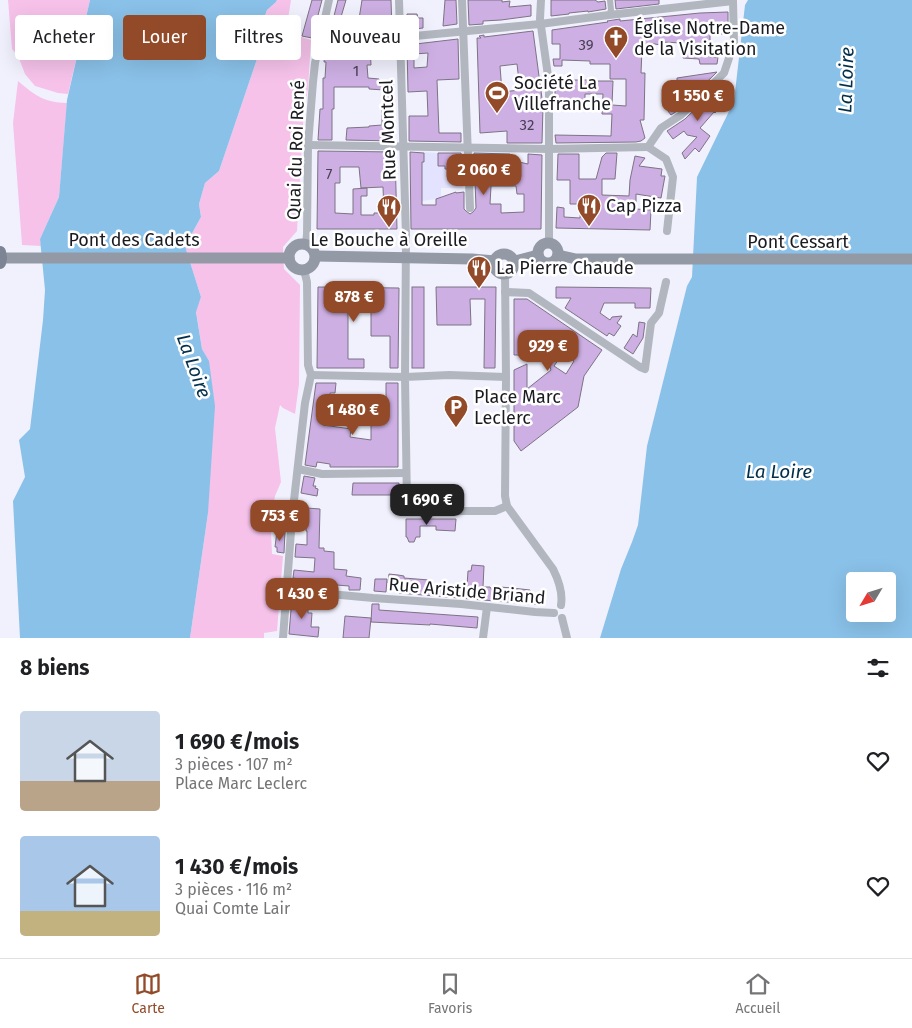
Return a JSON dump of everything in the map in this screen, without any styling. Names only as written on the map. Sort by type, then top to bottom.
[{"type":"main road","points":[[302,243],[313,248],[316,256],[311,267],[304,270],[295,268],[289,258],[291,249],[302,243]]},
{"type":"main road","points":[[549,243],[556,247],[558,255],[554,261],[548,263],[541,261],[538,252],[540,246],[549,243]]},
{"type":"main road","points":[[506,254],[513,258],[514,262],[514,269],[505,274],[496,270],[494,264],[499,255],[506,254]]},
{"type":"main road","points":[[514,262],[538,255]]},
{"type":"main road","name":"Pont Cessart","points":[[558,255],[576,259],[912,259]]},
{"type":"main road","points":[[316,256],[495,261]]},
{"type":"main road","name":"Pont des Cadets","points":[[0,258],[289,258]]},
{"type":"street","name":"Quai du Roi René","points":[[326,15],[329,0]]},
{"type":"street","name":"Rue Montcel","points":[[399,0],[399,15]]},
{"type":"street","points":[[462,0],[470,208]]},
{"type":"street","points":[[541,0],[540,24],[549,82],[549,243]]},
{"type":"street","points":[[609,15],[611,10],[610,0]]},
{"type":"street","points":[[419,36],[733,1],[734,43],[724,73],[681,115],[661,128],[648,147]]},
{"type":"street","name":"Quai du Roi René","points":[[306,244],[308,145],[316,60]]},
{"type":"street","name":"Rue Montcel","points":[[400,60],[407,258],[406,377]]},
{"type":"street","points":[[308,145],[549,149],[648,147],[666,160],[673,177],[667,232]]},
{"type":"street","points":[[283,638],[292,518],[305,403],[311,375],[308,365],[307,282],[304,270]]},
{"type":"street","points":[[505,274],[505,496],[507,506],[553,569],[562,597],[561,605]]},
{"type":"street","points":[[504,292],[529,293],[645,369],[651,323],[658,313],[666,282]]},
{"type":"street","points":[[311,375],[506,377]]},
{"type":"street","points":[[406,377],[408,509],[411,511],[495,511],[507,506]]},
{"type":"street","points":[[298,469],[322,474],[406,473]]},
{"type":"street","name":"Rue Aristide Briand","points":[[287,590],[554,613]]},
{"type":"street","points":[[561,605],[556,607],[554,613],[557,618],[562,618]]},
{"type":"street","points":[[561,605],[566,610],[566,614],[562,618]]},
{"type":"street","points":[[483,638],[487,607]]},
{"type":"street","points":[[562,618],[566,638]]},
{"type":"shaded area","points":[[8,0],[90,0],[86,15],[15,15],[15,52],[12,49]]},
{"type":"shaded area","points":[[277,0],[291,0],[289,15],[265,15],[267,10]]},
{"type":"shaded area","points":[[301,37],[311,40],[308,89],[304,108],[297,231],[283,247],[284,269],[300,285],[299,384],[295,414],[280,405],[275,428],[281,482],[275,496],[269,529],[271,530],[272,554],[283,556],[277,631],[264,633],[264,638],[190,638],[208,513],[209,362],[202,349],[196,311],[201,297],[185,246],[201,217],[199,204],[205,183],[219,171],[257,60],[301,60]]},
{"type":"shaded area","points":[[20,60],[76,60],[68,94],[35,86],[25,74]]},
{"type":"shaded area","points":[[18,81],[30,91],[46,100],[67,103],[59,197],[40,239],[41,246],[22,245],[13,123]]},
{"type":"shaded area","points":[[424,152],[438,153],[438,165],[445,166],[446,169],[454,169],[454,166],[461,166],[463,188],[441,188],[441,198],[422,201],[422,162],[424,162]]},
{"type":"water","name":"La Loire","points":[[90,0],[277,0],[267,10],[265,15],[216,15],[216,60],[257,60],[219,171],[205,183],[199,204],[201,217],[185,246],[201,297],[196,312],[202,349],[209,361],[215,406],[208,513],[190,638],[20,638],[13,501],[25,477],[19,440],[30,429],[43,320],[45,290],[40,239],[59,197],[67,100],[76,60],[113,60],[113,15],[87,15]]},
{"type":"water","name":"La Loire","points":[[748,0],[912,0],[912,638],[600,638],[621,569],[638,525],[647,446],[687,286],[692,277],[697,177],[734,101],[745,5]]},
{"type":"building","points":[[312,0],[322,0],[318,15],[311,15],[311,38],[302,36]]},
{"type":"building","points":[[338,0],[346,0],[342,15],[334,15]]},
{"type":"building","points":[[362,0],[391,0],[391,15],[360,15]]},
{"type":"building","points":[[445,0],[456,0],[457,24],[443,26]]},
{"type":"building","points":[[468,0],[510,1],[509,7],[531,5],[531,16],[483,21],[483,24],[469,25]]},
{"type":"building","points":[[551,0],[605,1],[606,9],[551,16]]},
{"type":"building","points":[[615,0],[659,0],[659,4],[616,9]]},
{"type":"building","points":[[728,12],[728,34],[710,34],[710,57],[718,57],[717,64],[700,64],[699,59],[683,58],[683,43],[661,42],[660,45],[650,43],[648,50],[642,50],[641,73],[645,73],[644,120],[640,120],[645,138],[636,142],[556,143],[555,135],[611,136],[612,114],[602,114],[603,94],[585,94],[585,106],[555,106],[555,80],[613,81],[612,105],[626,106],[626,79],[610,79],[610,64],[590,64],[590,61],[562,60],[562,66],[554,66],[553,59],[560,59],[560,44],[552,44],[552,30],[620,19],[620,21]]},
{"type":"building","points":[[419,18],[423,18],[423,28],[419,28]]},
{"type":"building","points":[[533,31],[543,106],[542,143],[507,143],[507,131],[480,133],[477,38],[481,38],[479,36],[484,35],[484,37]],"holes":[[[517,64],[520,90],[502,92],[500,66]]]},
{"type":"building","points":[[458,39],[459,79],[437,80],[439,133],[461,133],[461,142],[409,141],[409,116],[428,116],[427,91],[408,92],[407,60],[414,60],[414,68],[427,67],[428,53],[419,54],[419,44]]},
{"type":"building","points":[[324,60],[371,60],[371,65],[367,65],[368,78],[379,79],[379,81],[393,80],[394,141],[346,140],[347,128],[382,125],[384,90],[369,89],[369,87],[334,87],[332,140],[318,140],[320,109],[323,109],[323,78],[325,78],[326,62]]},
{"type":"building","points":[[717,72],[671,115],[668,111],[671,109],[670,82],[677,82],[677,78]]},
{"type":"building","points":[[723,82],[727,83],[717,97],[723,102],[700,128],[710,136],[699,152],[695,148],[685,159],[682,153],[697,137],[687,135],[684,131],[673,139],[667,131],[685,119]]},
{"type":"building","points":[[318,151],[395,152],[397,229],[317,229]],"holes":[[[340,167],[359,167],[361,188],[383,187],[384,213],[361,215],[361,196],[367,196],[367,188],[353,189],[353,214],[335,213],[335,183],[340,183]]]},
{"type":"building","points":[[410,152],[424,153],[424,162],[422,162],[422,205],[436,205],[436,199],[456,192],[464,192],[464,209],[470,214],[476,208],[474,153],[510,154],[510,160],[528,164],[528,154],[542,155],[541,229],[411,229]],"holes":[[[491,186],[516,186],[517,194],[524,194],[524,212],[501,213],[501,204],[490,204]]]},
{"type":"building","points":[[438,153],[461,153],[463,166],[445,169],[445,166],[438,166]]},
{"type":"building","points":[[606,153],[617,153],[615,179],[602,179],[602,195],[629,196],[635,156],[645,158],[639,166],[662,169],[661,176],[665,176],[661,198],[636,194],[636,209],[651,210],[650,230],[556,228],[557,207],[564,208],[564,217],[580,218],[581,204],[570,204],[570,180],[557,180],[558,154],[579,154],[579,179],[596,179],[602,157]]},
{"type":"building","points":[[318,287],[399,288],[398,368],[390,368],[390,336],[371,336],[371,305],[354,305],[354,313],[348,313],[348,359],[364,359],[364,368],[317,368]]},
{"type":"building","points":[[412,287],[424,287],[424,368],[412,368]]},
{"type":"building","points":[[436,287],[496,287],[495,368],[484,368],[485,299],[470,299],[471,325],[437,325]]},
{"type":"building","points":[[556,287],[651,288],[650,308],[635,308],[635,303],[604,303],[600,313],[610,320],[612,317],[622,316],[617,323],[621,326],[614,336],[609,333],[607,336],[565,308],[571,298],[556,298]]},
{"type":"building","points":[[514,299],[527,299],[602,350],[584,376],[578,407],[521,451],[514,441],[514,370],[527,364],[527,389],[551,370],[546,355],[526,355],[543,347],[535,334],[529,334],[527,331],[527,334],[524,334],[524,355],[514,355]],"holes":[[[563,353],[574,361],[566,374],[554,366]]]},
{"type":"building","points":[[639,322],[645,323],[643,338],[633,354],[624,348],[633,334],[637,337]]},
{"type":"building","points":[[316,383],[336,383],[335,393],[330,393],[328,410],[325,411],[323,425],[351,429],[350,437],[371,440],[371,421],[387,421],[386,383],[398,383],[398,467],[330,467],[330,464],[317,462],[316,467],[305,465]]},
{"type":"building","points":[[304,476],[315,478],[313,486],[316,486],[315,488],[318,489],[317,496],[301,493]]},
{"type":"building","points":[[353,483],[399,483],[399,495],[352,495]]},
{"type":"building","points":[[307,508],[320,509],[319,548],[324,548],[324,551],[334,552],[334,569],[347,570],[346,576],[361,578],[360,590],[349,590],[349,586],[324,584],[324,581],[310,580],[310,586],[300,586],[300,579],[293,578],[294,570],[314,572],[315,558],[295,557],[296,544],[307,545]]},
{"type":"building","points":[[406,519],[456,519],[455,531],[436,530],[436,526],[420,526],[420,537],[416,537],[414,542],[409,542],[406,537]]},
{"type":"building","points":[[277,531],[285,532],[284,553],[277,552],[277,547],[275,547]]},
{"type":"building","points":[[472,565],[484,566],[483,587],[490,587],[499,601],[500,587],[512,588],[530,590],[543,605],[399,593],[400,584],[388,583],[389,574],[404,576],[404,578],[429,580],[429,585],[465,589],[468,571],[471,571]]},
{"type":"building","points":[[375,579],[387,579],[386,592],[374,591]]},
{"type":"building","points":[[292,598],[303,598],[303,602],[308,602],[308,613],[312,613],[311,627],[319,627],[318,637],[289,634]]},
{"type":"building","points":[[372,604],[379,604],[379,610],[478,617],[477,628],[371,622]]},
{"type":"building","points":[[345,616],[371,618],[369,638],[343,638]]},
{"type":"place","name":"Église Notre-Dame de la Visitation","points":[[616,59]]},
{"type":"place","name":"Société La Villefranche","points":[[497,114]]},
{"type":"place","name":"Cap Pizza","points":[[589,227]]},
{"type":"place","name":"Le Bouche à Oreille","points":[[389,228]]},
{"type":"place","name":"La Pierre Chaude","points":[[479,289]]},
{"type":"place","name":"Place Marc Leclerc","points":[[456,428]]}]
